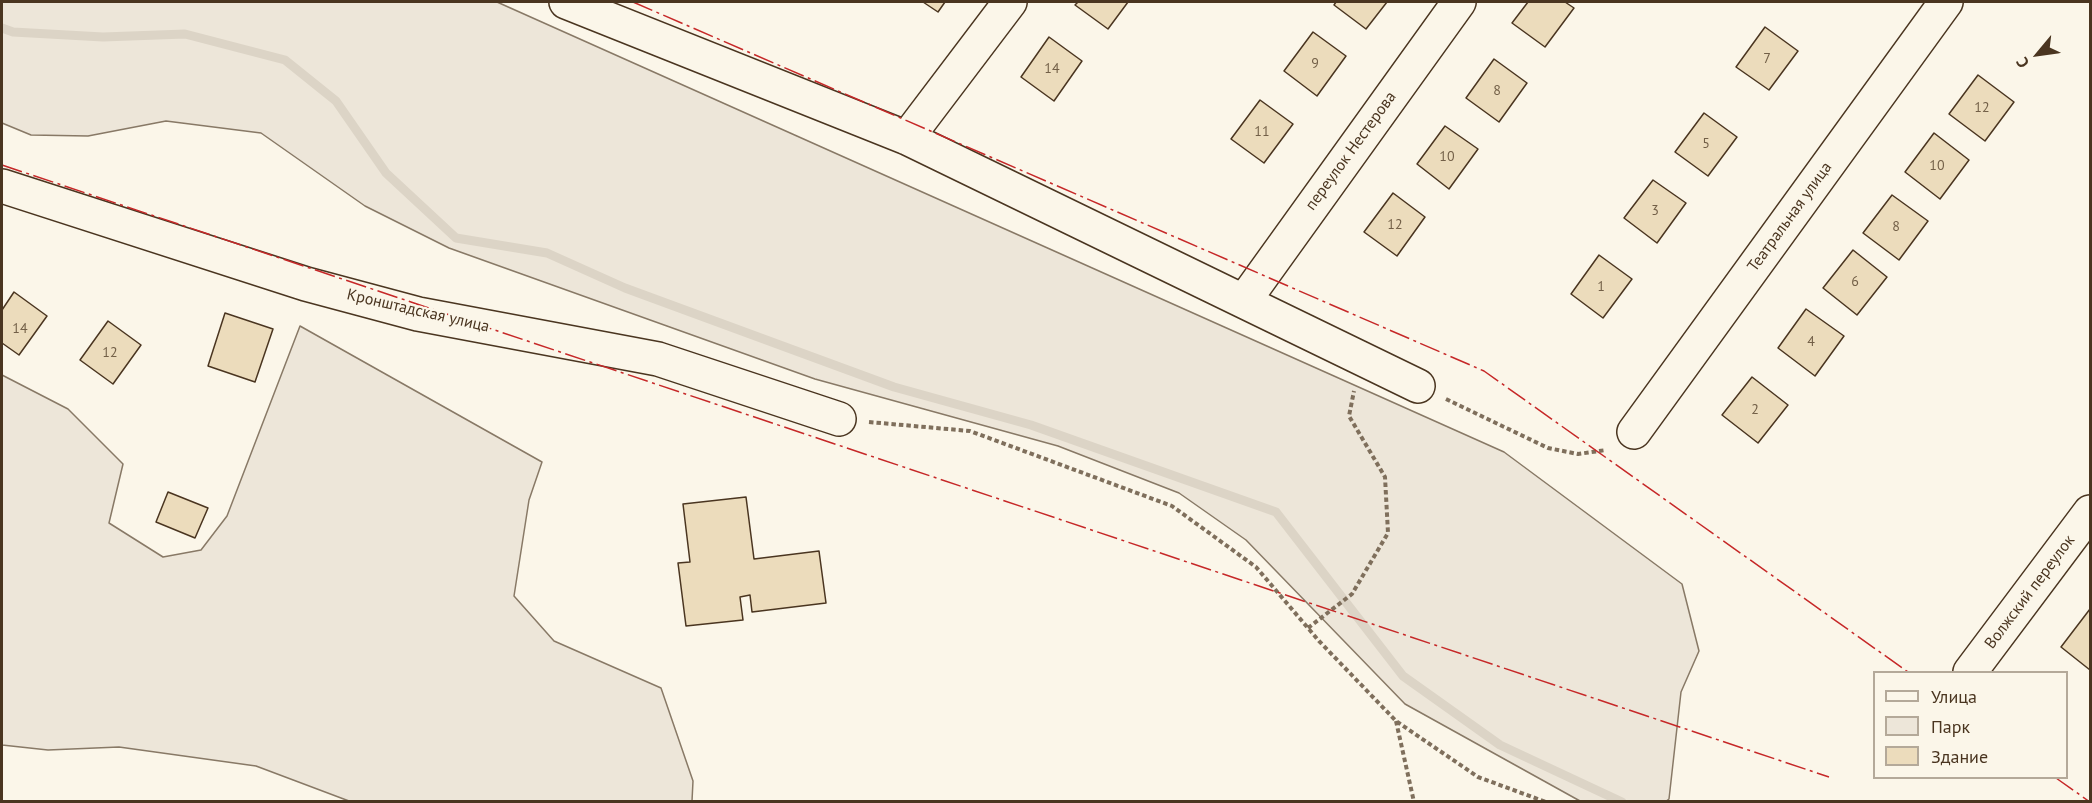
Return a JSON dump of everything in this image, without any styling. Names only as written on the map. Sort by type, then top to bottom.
[{"type":"street","points":[[566,2],[907,138],[1418,386]]},
{"type":"street","points":[[907,138],[1010,2]]},
{"type":"street","name":"переулок Нестерова","points":[[1244,301],[1459,2]]},
{"type":"street","name":"Театральная улица","points":[[1634,432],[1946,2]]},
{"type":"street","name":"Кронштадская улица","points":[[2,186],[306,284],[418,314],[658,359],[839,419]]},
{"type":"street","name":"Волжский переулок","points":[[1971,671],[2091,512]]},
{"type":"path","points":[[1308,628],[1352,594],[1388,533],[1384,477],[1349,416],[1362,358]]},
{"type":"path","points":[[1418,386],[1548,448],[1578,454],[1610,450],[1634,432]]},
{"type":"path","points":[[839,419],[970,431],[1172,506],[1256,567],[1308,628],[1396,721],[1478,777],[1546,801]]},
{"type":"path","points":[[1396,721],[1414,801]]},
{"type":"green space","points":[[2,2],[497,2],[1504,452],[1682,584],[1699,651],[1681,692],[1669,799],[1665,802],[1580,801],[1405,704],[1246,540],[1179,493],[1058,446],[815,379],[449,248],[365,206],[261,133],[166,121],[88,136],[31,135],[2,123]]},
{"type":"green space","points":[[300,326],[542,462],[529,500],[514,596],[554,641],[661,688],[693,781],[692,801],[349,801],[256,766],[119,747],[48,750],[2,745],[2,375],[68,409],[123,464],[109,523],[163,557],[201,550],[227,516]]},
{"type":"building","points":[[923,2],[945,2],[938,12]]},
{"type":"building","points":[[1078,2],[1128,2],[1108,29],[1075,5]]},
{"type":"building","points":[[1336,2],[1387,2],[1366,29],[1334,5]]},
{"type":"building","points":[[1528,2],[1565,2],[1574,8],[1545,47],[1512,23]]},
{"type":"building","points":[[1765,27],[1798,51],[1769,90],[1736,67]]},
{"type":"building","points":[[1313,32],[1346,56],[1317,96],[1284,71]]},
{"type":"building","points":[[1049,37],[1082,61],[1054,101],[1021,77]]},
{"type":"building","points":[[1494,59],[1527,83],[1499,122],[1466,98]]},
{"type":"building","points":[[1978,75],[2014,102],[1985,141],[1949,114]]},
{"type":"building","points":[[1260,100],[1293,124],[1264,163],[1231,139]]},
{"type":"building","points":[[1704,113],[1737,137],[1708,176],[1675,152]]},
{"type":"building","points":[[1445,126],[1478,149],[1449,189],[1417,164]]},
{"type":"building","points":[[1934,133],[1969,160],[1940,199],[1905,172]]},
{"type":"building","points":[[1653,180],[1686,203],[1657,243],[1624,218]]},
{"type":"building","points":[[1393,193],[1425,217],[1397,256],[1364,232]]},
{"type":"building","points":[[1892,195],[1928,221],[1899,260],[1863,233]]},
{"type":"building","points":[[1853,250],[1887,277],[1857,315],[1823,288]]},
{"type":"building","points":[[1599,255],[1632,279],[1603,318],[1571,294]]},
{"type":"building","points":[[14,292],[47,316],[19,355],[2,343],[2,310]]},
{"type":"building","points":[[1806,309],[1844,336],[1815,376],[1778,348]]},
{"type":"building","points":[[225,313],[273,329],[255,382],[208,366]]},
{"type":"building","points":[[108,321],[141,345],[113,384],[80,360]]},
{"type":"building","points":[[1752,377],[1788,405],[1758,443],[1722,415]]},
{"type":"building","points":[[168,492],[208,508],[195,538],[156,522]]},
{"type":"building","points":[[746,497],[754,559],[819,551],[826,603],[752,612],[750,595],[740,597],[743,620],[686,626],[678,563],[690,562],[683,504]]},
{"type":"building","points":[[2090,609],[2090,670],[2061,647]]},
{"type":"waterway","points":[[2,28],[13,32],[103,37],[185,34],[285,60],[336,101],[386,173],[456,238],[547,253],[625,288],[894,387],[1031,425],[1276,512],[1403,676],[1500,745],[1622,802]]},
{"type":"power","points":[[633,2],[1484,371],[1907,671]]},
{"type":"power","points":[[2,165],[1829,777]]},
{"type":"power","points":[[2057,779],[2090,802]]}]
